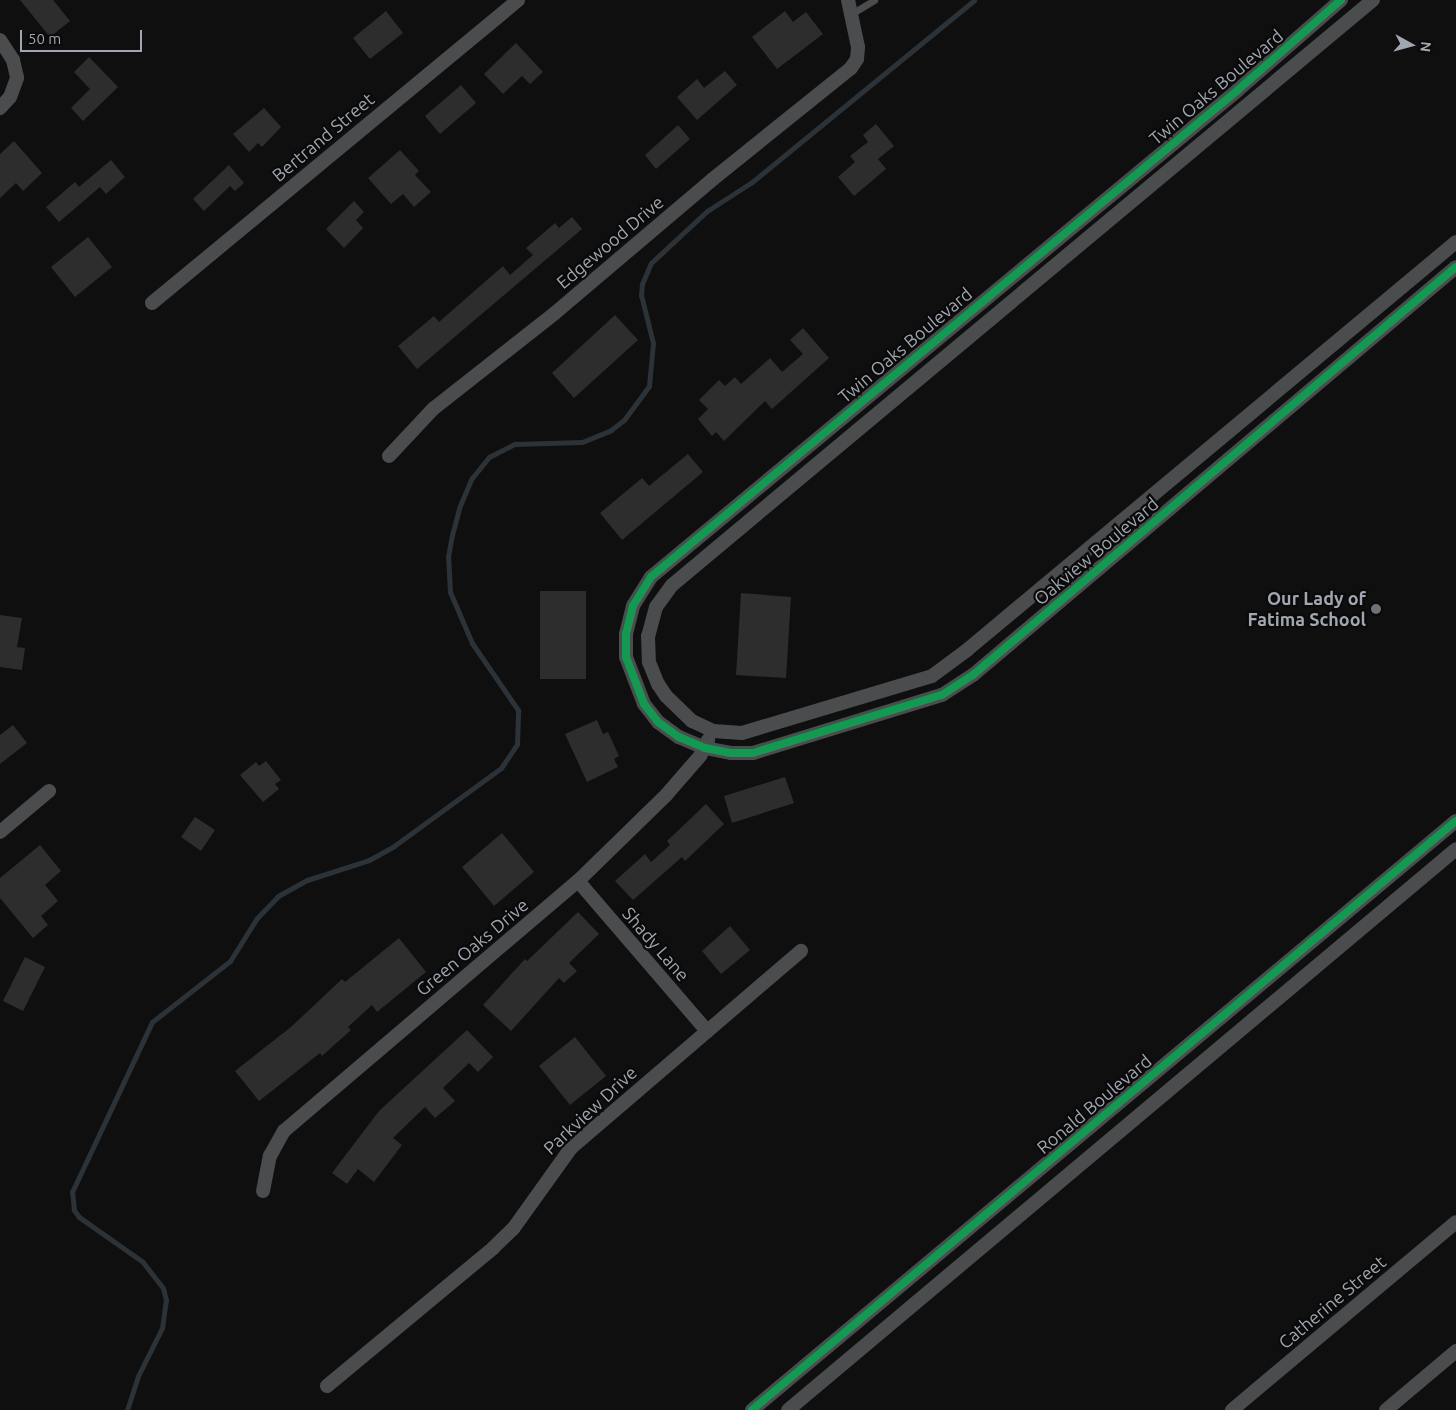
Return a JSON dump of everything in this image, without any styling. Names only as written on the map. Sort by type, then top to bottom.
[{"type":"street","name":"Bertrand Street","points":[[152,303],[518,0]]},
{"type":"street","name":"Twin Oaks Boulevard","points":[[705,748],[679,737],[658,722],[644,704],[632,679],[626,658],[628,622],[633,606],[651,577],[1238,90],[1341,0]]},
{"type":"street","name":"Twin Oaks Boulevard","points":[[713,731],[692,721],[666,696],[649,662],[647,644],[652,617],[672,584],[1373,0]]},
{"type":"street","name":"Edgewood Drive","points":[[389,456],[433,409],[644,240],[712,179],[843,75],[857,60],[858,47],[850,7]]},
{"type":"street","points":[[0,40],[13,60],[16,78],[10,98],[0,108]]},
{"type":"street","name":"Oakview Boulevard","points":[[713,731],[756,730],[910,685],[949,665],[1456,242]]},
{"type":"street","name":"Oakview Boulevard","points":[[705,748],[730,753],[770,749],[932,699],[961,684],[1456,268]]},
{"type":"street","name":"Green Oaks Drive","points":[[263,1191],[274,1143],[284,1130],[578,881],[668,794],[705,748],[713,731]]},
{"type":"street","points":[[0,832],[49,791]]},
{"type":"street","name":"Ronald Boulevard","points":[[752,1410],[1456,821]]},
{"type":"street","points":[[782,1385],[792,1406],[1456,849]]},
{"type":"street","name":"Shady Lane","points":[[578,881],[707,1031]]},
{"type":"street","points":[[1382,883],[1396,900]]},
{"type":"street","name":"Parkview Drive","points":[[327,1386],[500,1242],[513,1229],[571,1148],[801,951]]},
{"type":"street","points":[[1184,1049],[1198,1066]]},
{"type":"street","points":[[979,1220],[993,1238]]},
{"type":"street","name":"Catherine Street","points":[[1232,1410],[1456,1222]]},
{"type":"street","points":[[1386,1410],[1456,1351]]},
{"type":"lane","points":[[850,7],[874,0]]},
{"type":"building","points":[[20,0],[53,0],[70,21],[50,37]]},
{"type":"building","points":[[386,11],[403,33],[370,59],[353,38]]},
{"type":"building","points":[[785,11],[793,22],[806,12],[823,34],[777,69],[752,37]]},
{"type":"building","points":[[516,43],[543,72],[530,84],[522,76],[503,94],[484,74]]},
{"type":"building","points":[[89,57],[118,87],[83,121],[71,108],[90,89],[74,72]]},
{"type":"building","points":[[725,71],[737,85],[697,120],[677,97],[697,79],[704,88]]},
{"type":"building","points":[[461,85],[476,103],[440,134],[425,116]]},
{"type":"building","points":[[264,108],[281,127],[262,147],[258,143],[249,152],[233,134]]},
{"type":"building","points":[[876,124],[894,146],[878,159],[886,169],[854,196],[838,177],[855,162],[850,156],[868,142],[863,135]]},
{"type":"building","points":[[678,125],[690,139],[656,169],[645,155]]},
{"type":"building","points":[[14,141],[42,173],[23,191],[16,183],[0,198],[0,154]]},
{"type":"building","points":[[400,150],[419,171],[415,175],[431,192],[414,207],[403,194],[391,204],[368,178]]},
{"type":"building","points":[[111,160],[125,177],[106,194],[100,187],[59,222],[46,207],[75,182],[79,187]]},
{"type":"building","points":[[229,165],[244,183],[235,191],[230,186],[204,211],[193,199]]},
{"type":"building","points":[[354,201],[364,212],[356,220],[363,228],[344,248],[326,229]]},
{"type":"building","points":[[572,217],[582,229],[417,369],[398,346],[434,316],[439,322],[503,266],[510,275],[533,255],[526,248],[555,223],[559,228]]},
{"type":"building","points":[[88,237],[112,267],[75,297],[51,267]]},
{"type":"building","points":[[615,315],[638,340],[574,398],[552,373]]},
{"type":"building","points":[[803,328],[829,358],[772,409],[765,401],[724,441],[716,432],[712,436],[698,419],[708,409],[699,400],[719,380],[725,386],[735,377],[741,384],[770,358],[782,372],[803,354],[790,340]]},
{"type":"building","points":[[688,454],[703,472],[622,540],[600,513],[642,478],[649,486]]},
{"type":"building","points":[[540,591],[586,591],[586,679],[540,679]]},
{"type":"building","points":[[741,593],[791,597],[786,678],[736,675]]},
{"type":"building","points":[[0,615],[22,618],[17,647],[25,648],[22,670],[0,667]]},
{"type":"building","points":[[597,720],[603,734],[608,732],[619,756],[614,759],[618,767],[587,782],[565,734]]},
{"type":"building","points":[[13,725],[27,743],[0,764],[0,735]]},
{"type":"building","points":[[266,761],[281,780],[275,784],[279,789],[263,802],[240,775],[256,762],[259,766]]},
{"type":"building","points":[[785,777],[794,803],[732,823],[724,796]]},
{"type":"building","points":[[706,804],[724,824],[685,861],[682,857],[633,900],[615,881],[645,854],[651,862],[670,845],[667,841]]},
{"type":"building","points":[[195,817],[215,830],[201,851],[181,837]]},
{"type":"building","points":[[502,833],[534,872],[494,906],[462,867]]},
{"type":"building","points":[[40,845],[61,871],[45,885],[58,901],[41,916],[48,925],[33,938],[0,898],[0,878]]},
{"type":"building","points":[[578,912],[599,934],[569,963],[577,971],[564,983],[559,978],[511,1031],[483,1005],[525,959],[527,961]]},
{"type":"building","points":[[730,926],[750,950],[721,974],[702,951]]},
{"type":"building","points":[[399,938],[426,972],[377,1012],[372,1005],[348,1027],[351,1030],[322,1056],[320,1053],[259,1101],[235,1071],[291,1027],[342,979],[345,982]]},
{"type":"building","points":[[25,957],[45,967],[23,1011],[3,1001]]},
{"type":"building","points":[[467,1030],[493,1057],[478,1072],[469,1063],[443,1088],[455,1101],[435,1118],[425,1107],[393,1138],[402,1145],[374,1182],[358,1169],[347,1184],[332,1173],[379,1111]]},
{"type":"building","points":[[575,1037],[606,1076],[570,1105],[539,1066]]},
{"type":"waterway","points":[[127,1410],[138,1376],[162,1328],[166,1300],[163,1288],[143,1262],[79,1217],[74,1210],[72,1192],[152,1022],[230,961],[257,918],[278,896],[307,880],[369,860],[394,846],[501,768],[517,744],[518,710],[472,643],[450,592],[448,557],[452,535],[459,508],[472,478],[489,457],[515,444],[582,442],[611,430],[624,420],[649,386],[653,343],[641,295],[642,284],[651,263],[707,211],[752,182],[974,0]]},
{"type":"cycle path","points":[[1341,0],[1238,90],[651,577],[633,606],[626,634],[626,657],[644,704],[658,722],[679,737],[705,748],[731,753],[753,753],[942,695],[973,675],[1456,267]]},
{"type":"cycle path","points":[[752,1410],[1456,821]]},
{"type":"place","name":"Our Lady of Fatima School","points":[[1376,609]]}]
